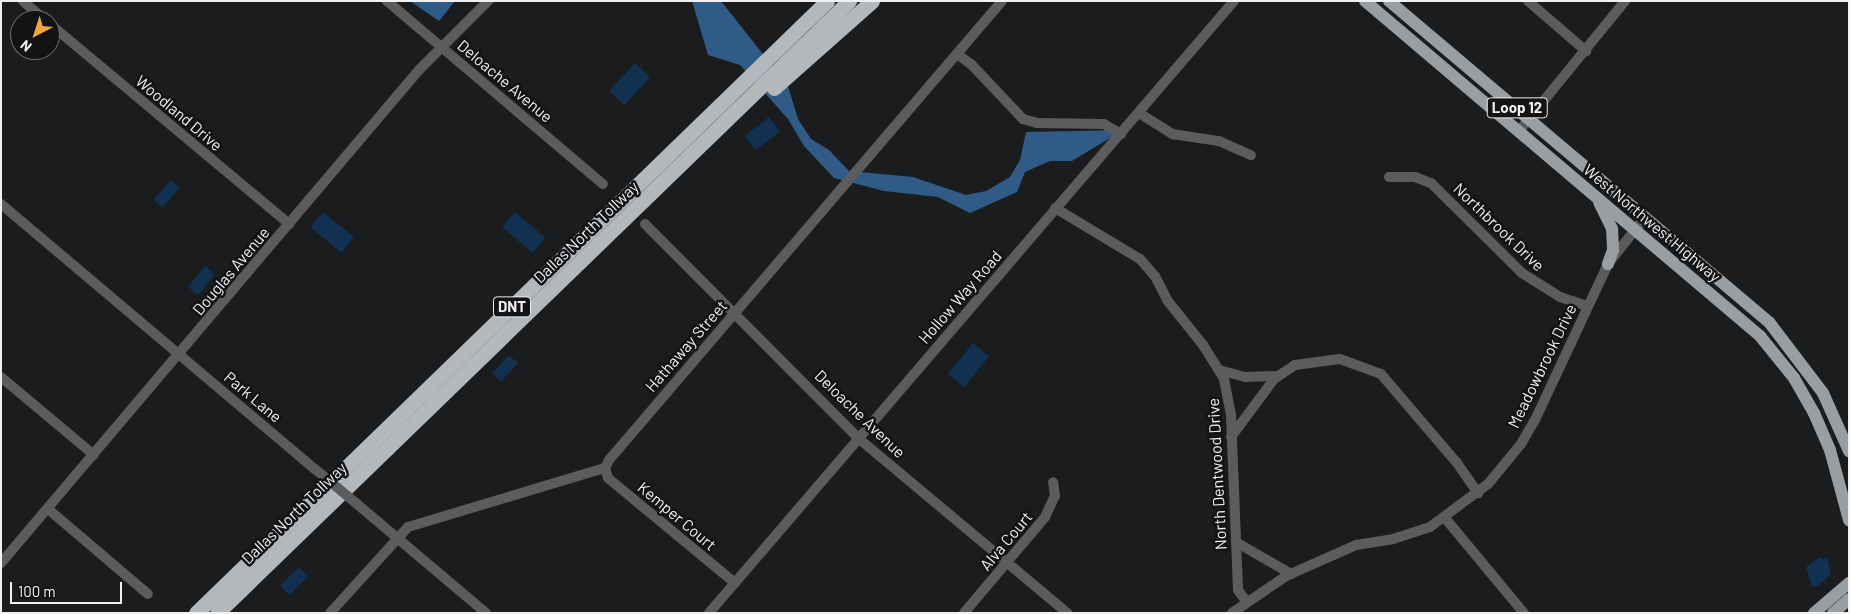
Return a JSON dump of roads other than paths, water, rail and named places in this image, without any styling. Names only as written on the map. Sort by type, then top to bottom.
[{"type":"highway","name":"Dallas North Tollway","points":[[196,613],[827,1]]},
{"type":"highway","name":"Dallas North Tollway","points":[[216,613],[849,1]]},
{"type":"highway","points":[[704,143],[780,83],[872,1]]},
{"type":"main road","name":"West Northwest Highway","points":[[1365,1],[1750,327],[1789,371],[1814,413],[1830,450],[1849,520]]},
{"type":"main road","name":"West Northwest Highway","points":[[1389,1],[1762,315],[1791,347],[1824,393],[1849,451]]},
{"type":"main road","points":[[1595,196],[1612,229],[1613,250],[1608,264]]},
{"type":"main road","points":[[1750,327],[1762,315]]},
{"type":"main road","points":[[1814,613],[1849,583]]},
{"type":"main road","points":[[1833,613],[1849,599]]},
{"type":"street","points":[[23,1],[33,10]]},
{"type":"street","name":"Deloache Avenue","points":[[387,1],[603,184]]},
{"type":"street","name":"Douglas Avenue","points":[[3,556],[48,509],[441,46],[488,1]]},
{"type":"street","name":"Hathaway Street","points":[[605,468],[609,460],[1002,1]]},
{"type":"street","name":"Hollow Way Road","points":[[709,613],[1055,208],[1122,134],[1234,1]]},
{"type":"street","points":[[1528,1],[1586,51]]},
{"type":"street","points":[[1519,131],[1586,51],[1624,1]]},
{"type":"street","name":"Woodland Drive","points":[[60,32],[289,224]]},
{"type":"street","points":[[957,54],[1023,118],[1037,123],[1104,124],[1122,134]]},
{"type":"street","points":[[1139,113],[1172,134],[1219,141],[1250,155]]},
{"type":"street","name":"Northbrook Drive","points":[[1389,177],[1415,177],[1431,183],[1522,273],[1560,296],[1587,306]]},
{"type":"street","name":"Park Lane","points":[[1,204],[486,613]]},
{"type":"street","name":"North Dentwood Drive","points":[[1055,208],[1140,259],[1155,276],[1167,300],[1203,345],[1219,370],[1230,401],[1238,590],[1246,601]]},
{"type":"street","name":"Meadowbrook Drive","points":[[1232,613],[1246,601],[1291,574],[1356,545],[1393,539],[1430,527],[1478,493],[1506,463],[1535,420],[1608,264],[1645,216]]},
{"type":"street","name":"Deloache Avenue","points":[[645,224],[735,312],[858,438],[1067,613]]},
{"type":"street","points":[[1231,437],[1254,401],[1279,376],[1295,365],[1340,358],[1381,374],[1457,463],[1478,493]]},
{"type":"street","points":[[1219,370],[1246,378],[1279,376]]},
{"type":"street","points":[[1,376],[94,455]]},
{"type":"street","points":[[330,613],[396,537],[408,528],[605,468]]},
{"type":"street","name":"Kemper Court","points":[[605,468],[608,478],[734,583]]},
{"type":"street","name":"Alva Court","points":[[964,613],[1007,563],[1052,505],[1056,496],[1053,482]]},
{"type":"street","points":[[48,509],[148,594]]},
{"type":"street","points":[[1445,518],[1524,613]]},
{"type":"street","points":[[1236,542],[1291,574]]}]
